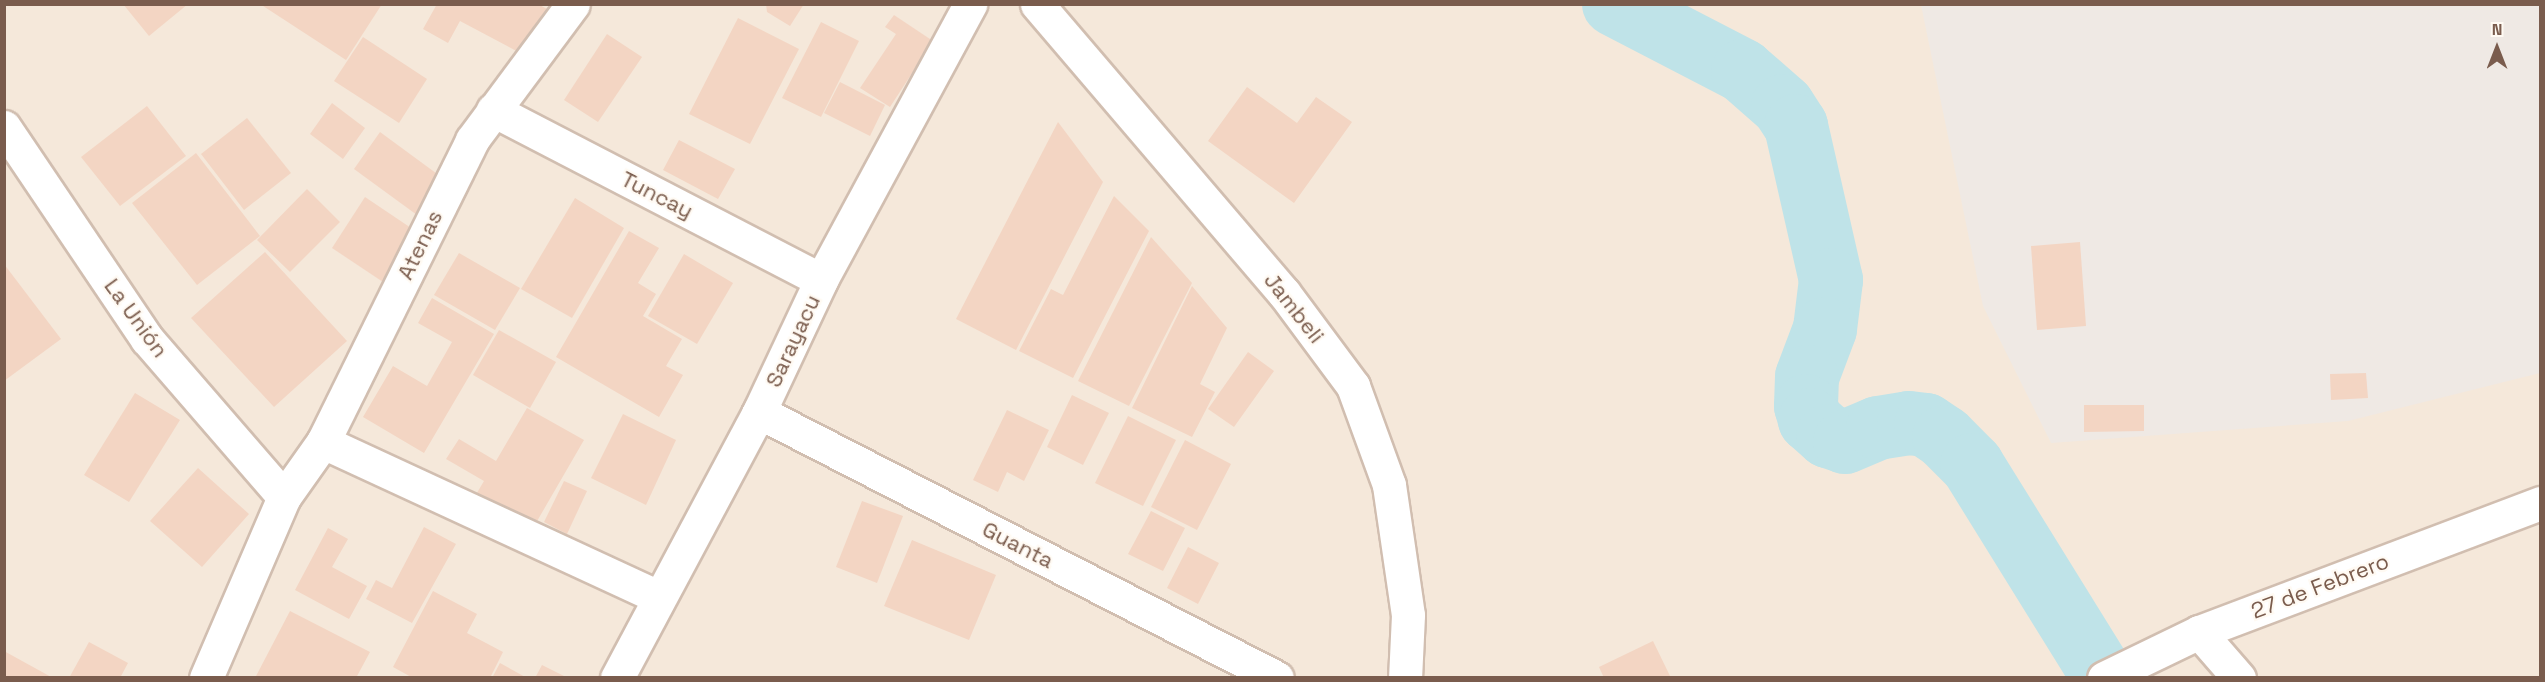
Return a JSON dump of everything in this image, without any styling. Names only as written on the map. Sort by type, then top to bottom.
[{"type":"street","name":"Atenas","points":[[206,678],[284,497],[323,442],[472,140],[573,4]]},
{"type":"street","name":"Sarayacu","points":[[617,678],[658,597],[759,412],[821,280],[970,4]]},
{"type":"street","name":"Jambeli","points":[[1037,4],[1284,293],[1353,386],[1389,485],[1408,615],[1405,678]]},
{"type":"street","name":"Tuncay","points":[[493,110],[821,280]]},
{"type":"street","name":"La Unión","points":[[4,127],[147,339],[284,497]]},
{"type":"street","name":"Guanta","points":[[759,412],[1277,678]]},
{"type":"street","points":[[323,442],[658,597]]},
{"type":"street","name":"27 de Febrero","points":[[2114,673],[2199,632],[2541,503]]},
{"type":"street","points":[[2199,632],[2239,678]]},
{"type":"shaded area","points":[[5,5],[2540,5],[2540,677],[5,677]]},
{"type":"shaded area","points":[[1921,5],[2540,5],[2540,373],[2348,421],[2051,443],[1983,306]]},
{"type":"building","points":[[123,4],[188,4],[149,36]]},
{"type":"building","points":[[260,4],[382,4],[346,60]]},
{"type":"building","points":[[437,4],[538,4],[547,9],[522,54],[460,21],[448,43],[423,29]]},
{"type":"building","points":[[766,4],[804,4],[790,26],[767,12]]},
{"type":"building","points":[[894,15],[933,41],[890,107],[860,88],[896,34],[885,27]]},
{"type":"building","points":[[738,18],[799,49],[750,144],[689,114]]},
{"type":"building","points":[[821,22],[859,41],[821,117],[782,98]]},
{"type":"building","points":[[607,34],[642,57],[598,122],[564,100]]},
{"type":"building","points":[[363,37],[427,79],[399,123],[334,81]]},
{"type":"building","points":[[840,82],[885,105],[870,136],[824,113]]},
{"type":"building","points":[[1247,87],[1297,123],[1316,97],[1352,122],[1294,203],[1208,141]]},
{"type":"building","points":[[332,103],[365,128],[343,159],[310,134]]},
{"type":"building","points":[[147,106],[186,156],[120,206],[81,157]]},
{"type":"building","points":[[247,118],[291,173],[244,210],[201,154]]},
{"type":"building","points":[[1058,122],[1103,182],[1016,350],[956,319]]},
{"type":"building","points":[[380,132],[444,179],[417,215],[354,169]]},
{"type":"building","points":[[679,140],[735,169],[718,199],[663,170]]},
{"type":"building","points":[[196,153],[260,236],[197,285],[132,203]]},
{"type":"building","points":[[307,189],[340,222],[290,272],[257,240]]},
{"type":"building","points":[[1114,196],[1149,231],[1073,378],[1019,351],[1051,289],[1063,295]]},
{"type":"building","points":[[365,197],[417,232],[383,282],[332,248]]},
{"type":"building","points":[[575,198],[624,228],[572,318],[521,289]]},
{"type":"building","points":[[629,231],[659,248],[638,283],[656,294],[643,316],[682,339],[666,366],[683,375],[659,417],[556,357]]},
{"type":"building","points":[[1151,237],[1192,283],[1129,406],[1078,381]]},
{"type":"building","points":[[2080,242],[2086,326],[2037,330],[2031,246]]},
{"type":"building","points":[[265,252],[347,341],[274,407],[191,318]]},
{"type":"building","points":[[459,253],[520,288],[495,330],[434,295]]},
{"type":"building","points":[[684,254],[733,283],[697,344],[648,316]]},
{"type":"building","points":[[4,264],[61,339],[4,381]]},
{"type":"building","points":[[1192,286],[1227,328],[1200,384],[1215,392],[1192,437],[1132,408]]},
{"type":"building","points":[[432,298],[494,334],[424,453],[363,417],[393,366],[427,386],[452,342],[418,323]]},
{"type":"building","points":[[499,330],[556,362],[530,408],[473,375]]},
{"type":"building","points":[[1248,352],[1274,371],[1234,427],[1208,409]]},
{"type":"building","points":[[2366,373],[2368,398],[2331,400],[2330,374]]},
{"type":"building","points":[[135,393],[180,420],[129,502],[84,475]]},
{"type":"building","points":[[1072,395],[1109,413],[1083,465],[1047,447]]},
{"type":"building","points":[[2084,405],[2144,405],[2144,431],[2084,432]]},
{"type":"building","points":[[527,408],[584,440],[529,535],[471,503],[484,481],[446,459],[459,439],[496,461]]},
{"type":"building","points":[[1007,410],[1049,430],[1024,481],[1007,472],[998,492],[973,480]]},
{"type":"building","points":[[623,414],[676,440],[646,505],[591,478]]},
{"type":"building","points":[[1128,416],[1176,440],[1143,506],[1095,483]]},
{"type":"building","points":[[1185,440],[1231,464],[1197,530],[1151,507]]},
{"type":"building","points":[[198,468],[249,514],[202,567],[150,521]]},
{"type":"building","points":[[564,481],[587,491],[567,534],[544,522]]},
{"type":"building","points":[[862,501],[903,516],[877,583],[836,567]]},
{"type":"building","points":[[1151,511],[1185,528],[1163,571],[1128,554]]},
{"type":"building","points":[[424,527],[456,544],[412,623],[366,599],[376,580],[392,588]]},
{"type":"building","points":[[328,528],[348,539],[332,567],[367,586],[349,619],[295,590]]},
{"type":"building","points":[[912,540],[996,575],[969,640],[884,606]]},
{"type":"building","points":[[1188,547],[1219,563],[1198,604],[1167,588]]},
{"type":"building","points":[[433,591],[477,614],[467,633],[503,652],[490,678],[413,678],[393,667]]},
{"type":"building","points":[[290,611],[370,652],[356,678],[255,678]]},
{"type":"building","points":[[1653,641],[1671,678],[1604,678],[1599,667]]},
{"type":"building","points":[[89,642],[128,663],[120,678],[69,678]]},
{"type":"building","points":[[4,651],[53,678],[4,678]]},
{"type":"building","points":[[500,663],[527,678],[492,678]]},
{"type":"building","points":[[542,665],[568,678],[535,678]]},
{"type":"waterway","points":[[1614,4],[1743,71],[1783,106],[1796,126],[1831,280],[1825,329],[1807,377],[1806,406],[1810,420],[1828,436],[1845,442],[1878,428],[1909,423],[1926,425],[1944,437],[1972,465],[2104,678]]}]
